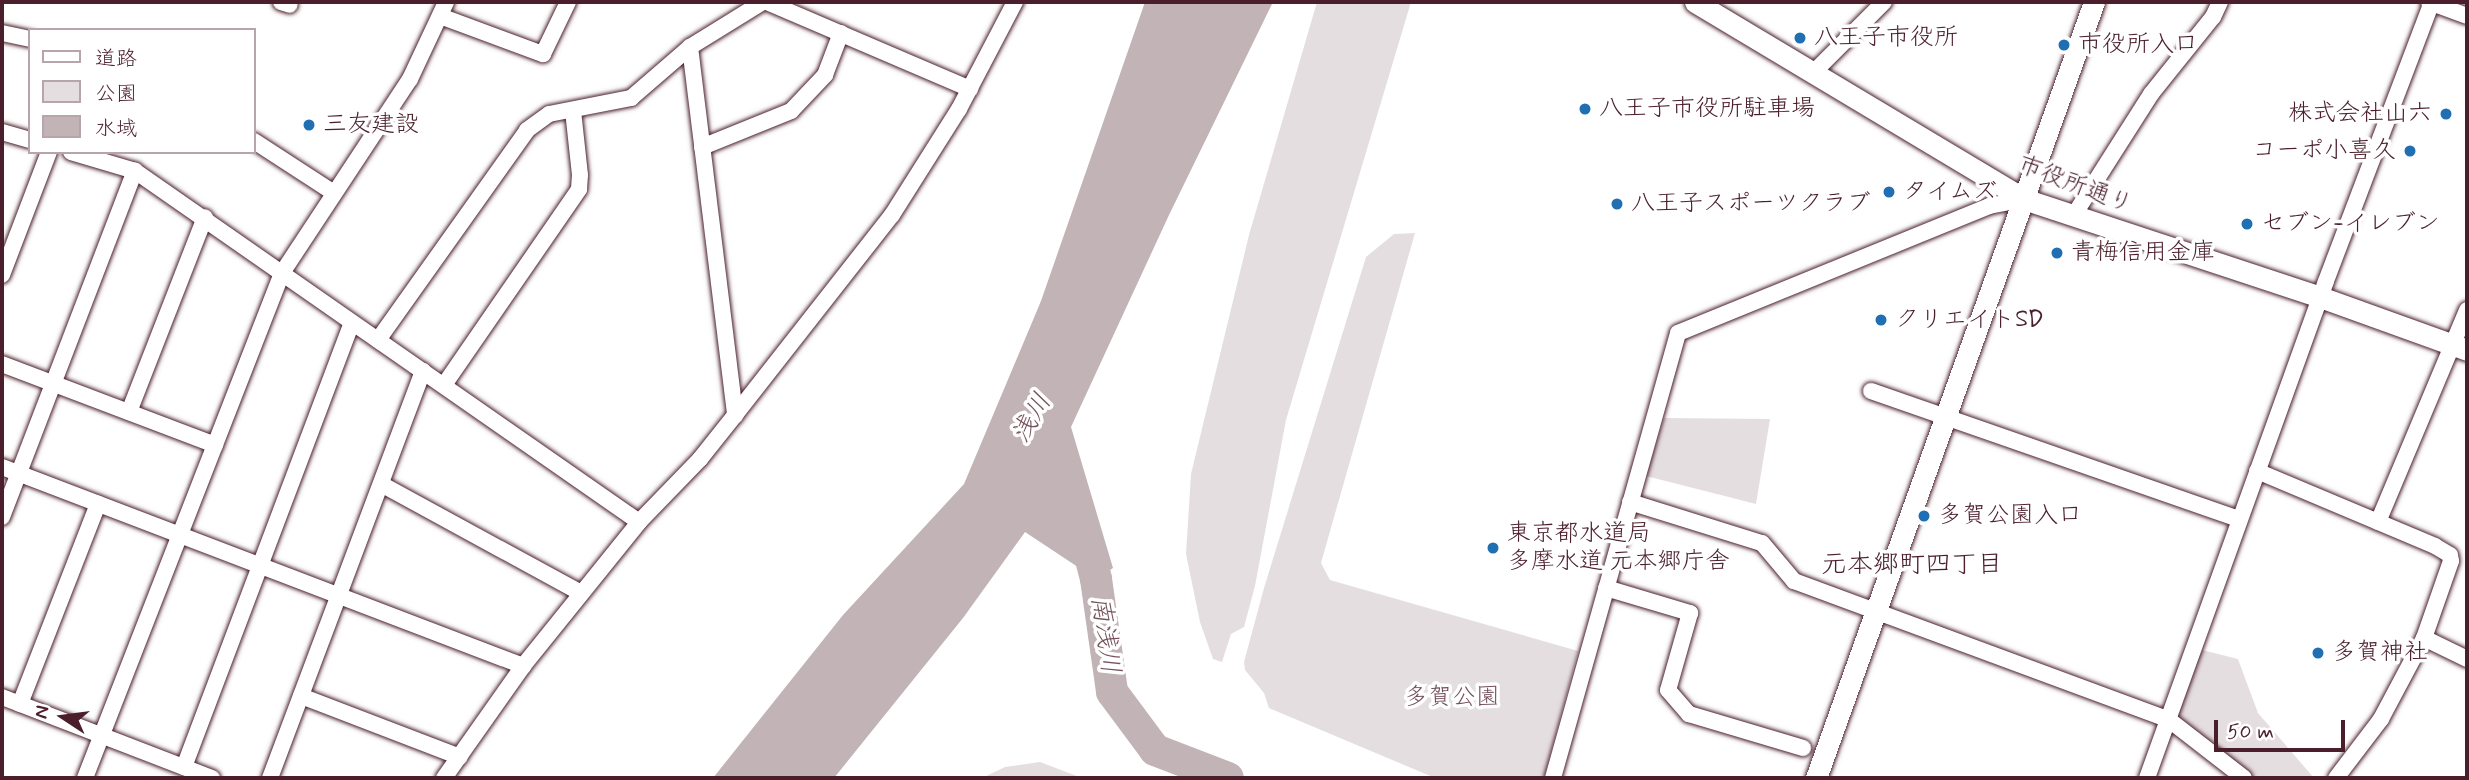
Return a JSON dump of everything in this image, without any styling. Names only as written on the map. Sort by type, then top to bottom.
[{"type":"street","points":[[85,778],[282,273],[410,79],[443,9],[544,54],[568,2]]},
{"type":"street","points":[[378,340],[527,130],[549,114],[631,98],[690,47],[765,2],[970,89]]},
{"type":"street","points":[[444,778],[523,666],[581,593],[639,522],[700,459],[892,215],[970,89],[1015,2]]},
{"type":"street","name":"市役所通り","points":[[1695,2],[2024,199],[2320,297],[2460,347]]},
{"type":"street","points":[[1813,73],[1884,2]]},
{"type":"street","points":[[1816,778],[2094,2]]},
{"type":"street","points":[[2074,215],[2151,94],[2213,16],[2220,2]]},
{"type":"street","points":[[2147,778],[2320,297],[2431,2],[2467,16]]},
{"type":"street","points":[[2,33],[28,39]]},
{"type":"street","points":[[702,147],[791,111],[825,75],[841,33]]},
{"type":"street","points":[[690,47],[735,415]]},
{"type":"street","points":[[444,385],[579,189],[573,111]]},
{"type":"street","points":[[2,132],[28,139]]},
{"type":"street","points":[[256,142],[334,193]]},
{"type":"street","points":[[2,275],[48,154]]},
{"type":"street","points":[[79,154],[135,171],[205,217],[352,323],[639,522]]},
{"type":"street","points":[[2,517],[135,171]]},
{"type":"street","points":[[1552,778],[1678,333],[1694,320],[1778,287],[1989,206],[2024,199]]},
{"type":"street","points":[[129,412],[205,217]]},
{"type":"street","points":[[2378,522],[2460,347],[2467,310]]},
{"type":"street","points":[[184,767],[352,323]]},
{"type":"street","points":[[2,364],[215,445]]},
{"type":"street","points":[[271,778],[423,371]]},
{"type":"street","points":[[1871,391],[2239,519]]},
{"type":"street","points":[[2,467],[523,666]]},
{"type":"street","points":[[2257,471],[2449,555],[2450,570],[2424,638],[2381,719],[2336,778]]},
{"type":"street","points":[[381,484],[581,593]]},
{"type":"street","points":[[1630,502],[1762,544],[1794,581],[2168,719],[2244,778]]},
{"type":"street","points":[[20,704],[97,504]]},
{"type":"street","points":[[1606,588],[1690,613],[1668,690],[1689,714],[1803,748]]},
{"type":"street","points":[[2424,638],[2467,659]]},
{"type":"street","points":[[301,696],[460,757]]},
{"type":"street","points":[[2,697],[212,778]]},
{"type":"green space","points":[[1317,2],[1411,2],[1286,420],[1255,586],[1244,627],[1231,634],[1222,662],[1213,659],[1200,622],[1186,554],[1191,474],[1249,235]]},
{"type":"green space","name":"多賀公園","points":[[1415,233],[1321,563],[1330,580],[1578,651],[1544,778],[1435,778],[1269,708],[1264,693],[1245,670],[1244,662],[1264,588],[1366,257],[1394,234]]},
{"type":"green space","points":[[1664,418],[1770,419],[1756,504],[1646,476]]},
{"type":"green space","points":[[2198,649],[2238,659],[2258,713],[2314,778],[2253,778],[2175,715]]},
{"type":"green space","points":[[1040,762],[1082,778],[982,778],[1005,767]]},
{"type":"water","name":"浅川","points":[[1145,2],[1273,2],[1169,215],[1071,427],[1113,568],[1096,579],[1025,532],[963,618],[834,778],[713,778],[843,615],[964,484],[1041,301]]},
{"type":"waterway","name":"南浅川","points":[[1086,540],[1096,579],[1112,692],[1155,750],[1228,778]]},
{"type":"place","name":"八王子市役所","points":[[1800,38]]},
{"type":"place","name":"市役所入口","points":[[2064,45]]},
{"type":"place","name":"八王子市役所駐車場","points":[[1585,109]]},
{"type":"place","name":"株式会社山六","points":[[2446,114]]},
{"type":"place","name":"三友建設","points":[[309,125]]},
{"type":"place","name":"コーポ小喜久","points":[[2410,151]]},
{"type":"place","name":"タイムズ","points":[[1889,192]]},
{"type":"place","name":"八王子スポーツクラブ","points":[[1617,204]]},
{"type":"place","name":"セブン-イレブン","points":[[2247,224]]},
{"type":"place","name":"青梅信用金庫","points":[[2057,253]]},
{"type":"place","name":"クリエイトSD","points":[[1881,320]]},
{"type":"place","name":"多賀公園入口","points":[[1924,516]]},
{"type":"place","name":"東京都水道局 多摩水道 元本郷庁舎","points":[[1493,548]]},
{"type":"place","name":"多賀神社","points":[[2318,653]]},
{"type":"district","name":"元本郷町四丁目","points":[[1912,566]]}]
